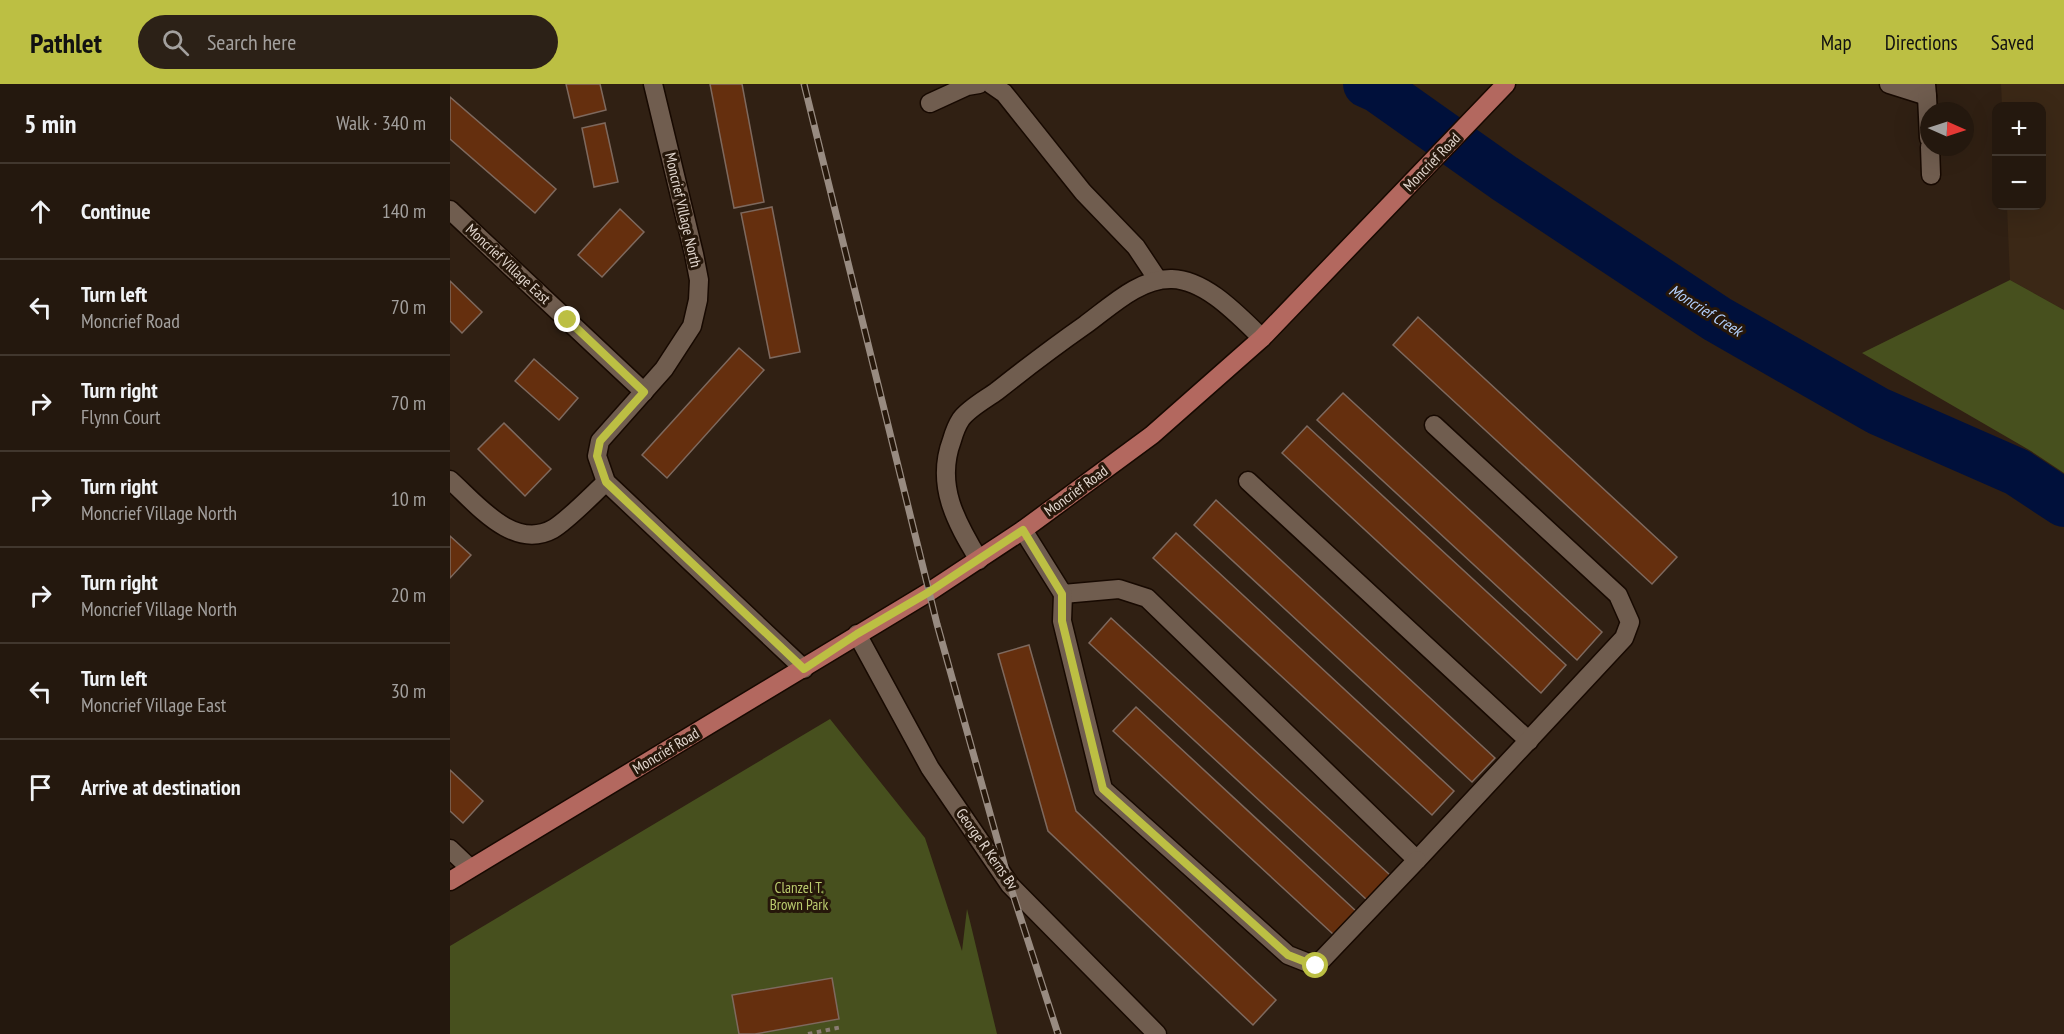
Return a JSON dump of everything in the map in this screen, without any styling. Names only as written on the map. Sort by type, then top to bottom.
[{"type":"main road","name":"Moncrief Road","points":[[450,881],[929,592],[1023,530],[1152,435],[1262,338],[1506,84]]},
{"type":"street","name":"Moncrief Village North","points":[[606,482],[597,456],[600,441],[679,349],[692,326],[698,300],[699,280],[653,84]]},
{"type":"street","points":[[930,103],[967,86],[979,84]]},
{"type":"street","points":[[991,84],[1004,93],[1083,192],[1136,247],[1158,280]]},
{"type":"street","points":[[1889,84],[1926,90]]},
{"type":"street","points":[[1930,156],[1931,175]]},
{"type":"street","name":"Moncrief Village East","points":[[450,210],[644,392]]},
{"type":"street","points":[[979,560],[952,511],[946,474],[951,441],[962,418],[1040,356],[1111,305],[1158,280],[1190,281],[1206,290],[1238,315],[1262,338]]},
{"type":"street","points":[[1023,530],[1062,594],[1062,621],[1103,789],[1288,955],[1316,966],[1624,638],[1630,622],[1618,595],[1434,425]]},
{"type":"street","points":[[450,480],[497,522],[512,531],[541,534],[554,528],[606,482],[804,669]]},
{"type":"street","points":[[1248,481],[1529,741]]},
{"type":"street","points":[[1062,594],[1119,589],[1147,598],[1418,860]]},
{"type":"street","name":"George R Kerns Bv","points":[[857,634],[930,768],[1010,885],[1157,1034]]},
{"type":"street","points":[[450,849],[470,868]]},
{"type":"path","points":[[808,1034],[842,1027]]},
{"type":"shaded area","points":[[2001,84],[2064,84],[2064,310],[2010,280],[2007,210],[2046,210],[2046,102],[2002,102]]},
{"type":"green space","points":[[2010,280],[2064,310],[2064,473],[2031,451],[1862,353]]},
{"type":"green space","name":"Clanzel T. Brown Park","points":[[830,719],[925,838],[962,951],[967,909],[997,1034],[450,1034],[450,946]]},
{"type":"building","points":[[566,84],[600,84],[606,110],[574,118]]},
{"type":"building","points":[[710,84],[742,84],[764,202],[734,208]]},
{"type":"building","points":[[450,97],[556,189],[535,213],[450,139]]},
{"type":"building","points":[[605,123],[618,182],[594,187],[582,128]]},
{"type":"building","points":[[772,207],[800,352],[770,358],[741,213]]},
{"type":"building","points":[[620,209],[644,232],[602,277],[578,255]]},
{"type":"building","points":[[450,281],[482,312],[462,333],[450,321]]},
{"type":"building","points":[[1418,317],[1677,557],[1652,584],[1393,345]]},
{"type":"building","points":[[739,348],[764,370],[667,478],[642,455]]},
{"type":"building","points":[[534,359],[578,398],[559,420],[515,381]]},
{"type":"building","points":[[1343,393],[1602,632],[1577,660],[1317,420]]},
{"type":"building","points":[[504,423],[551,469],[525,496],[478,449]]},
{"type":"building","points":[[1307,426],[1566,665],[1541,693],[1282,453]]},
{"type":"building","points":[[1216,500],[1495,758],[1472,782],[1194,525]]},
{"type":"building","points":[[1176,533],[1454,791],[1432,815],[1153,558]]},
{"type":"building","points":[[450,536],[471,555],[450,578]]},
{"type":"building","points":[[1111,618],[1390,875],[1367,900],[1089,643]]},
{"type":"building","points":[[1029,645],[1076,811],[1276,1000],[1253,1025],[1048,831],[998,654]]},
{"type":"building","points":[[1136,707],[1356,911],[1334,935],[1113,731]]},
{"type":"building","points":[[450,770],[483,801],[463,823],[450,811]]},
{"type":"building","points":[[832,978],[839,1019],[755,1034],[739,1034],[732,995]]},
{"type":"waterway","name":"Moncrief Creek","points":[[1367,84],[1378,89],[1504,178],[1717,319],[1878,411],[2017,472],[2064,503]]},
{"type":"railway","points":[[804,84],[937,624],[1010,885],[1058,1034]]},
{"type":"route","points":[[568,320],[644,392],[600,441],[597,456],[606,482],[804,669],[857,634],[929,592],[1023,530],[1062,594],[1062,621],[1103,789],[1288,955],[1316,966]]}]
